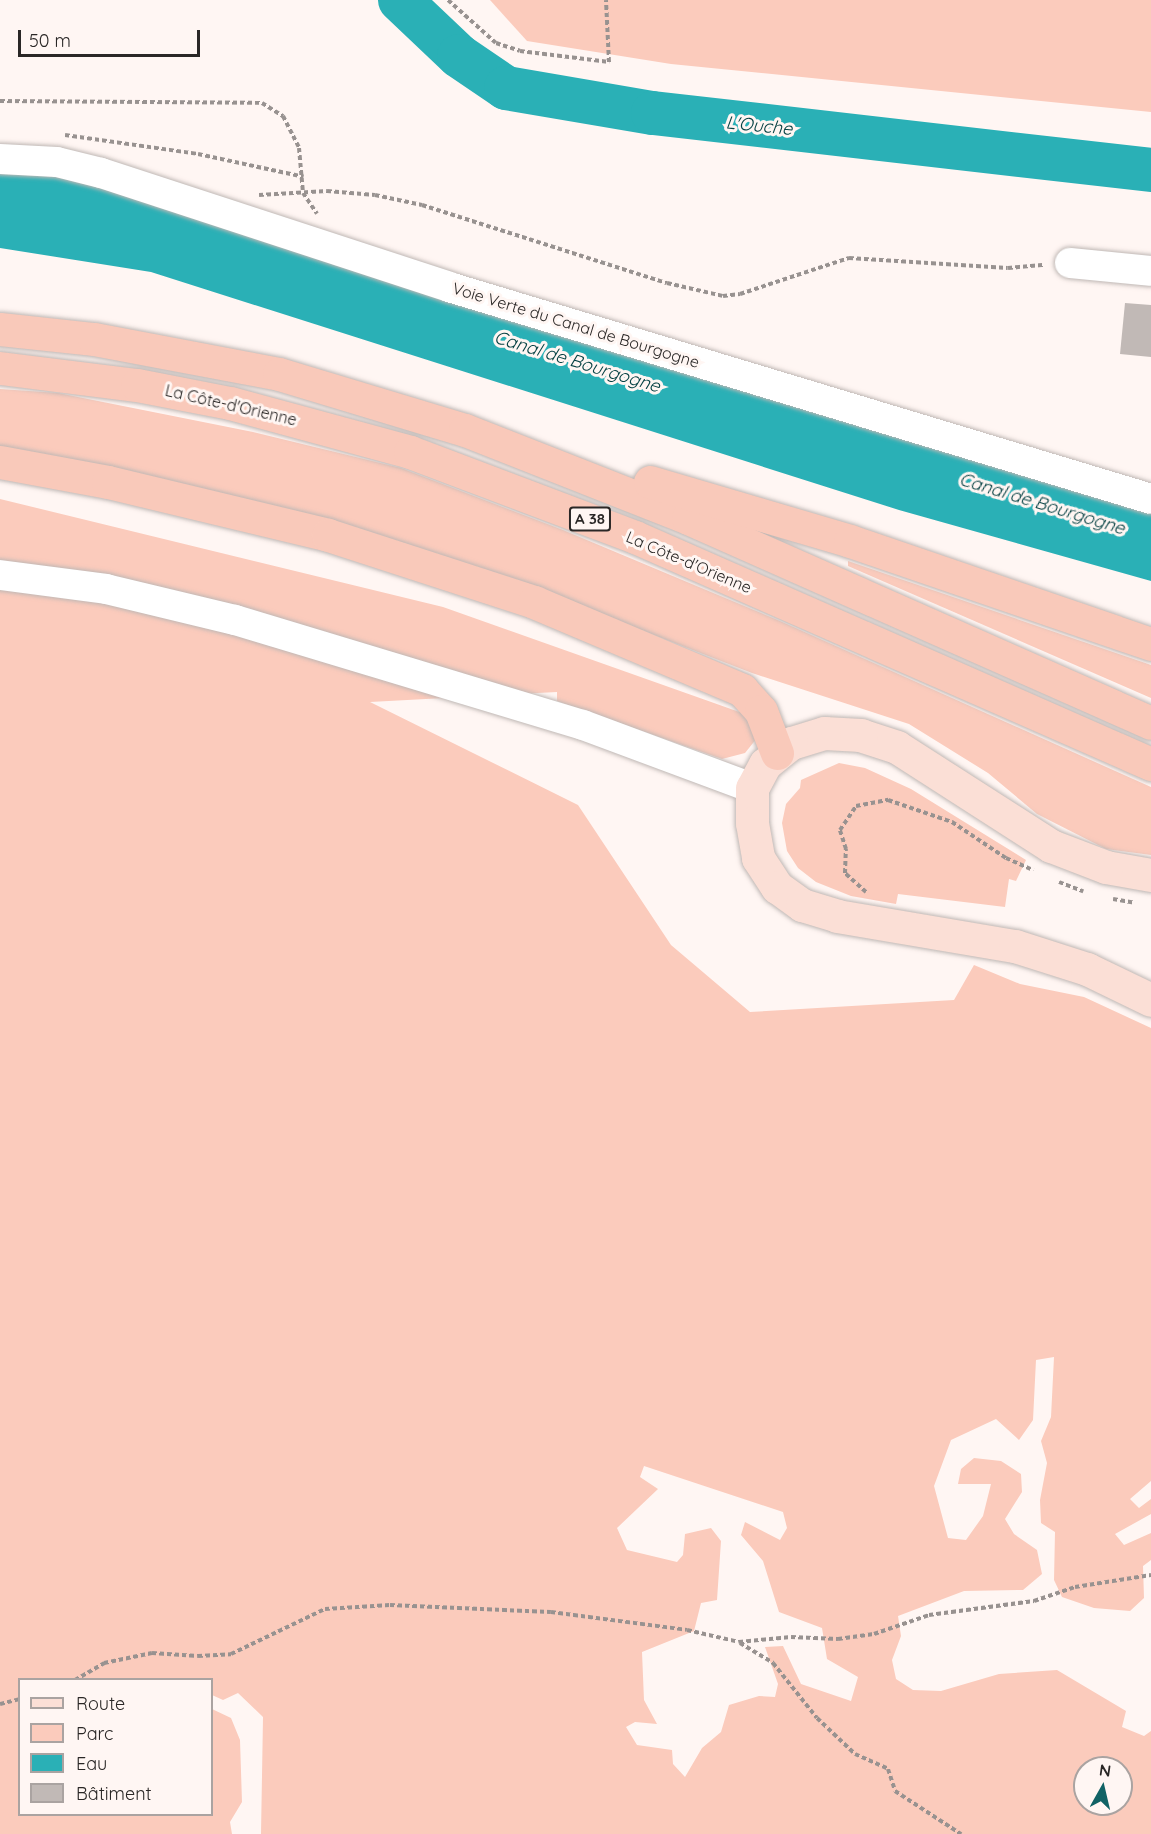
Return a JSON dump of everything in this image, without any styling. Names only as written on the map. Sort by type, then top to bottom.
[{"type":"highway","name":"A 38","points":[[0,329],[186,354],[279,374],[376,401],[558,465],[688,518],[1151,723]]},
{"type":"highway","name":"La Côte-d'Orienne","points":[[0,368],[137,384],[230,403],[410,452],[635,537],[1151,764]]},
{"type":"highway","points":[[376,401],[850,541],[1151,644]]},
{"type":"highway","points":[[0,462],[108,482],[294,526],[534,602],[742,690],[761,711],[777,753]]},
{"type":"main road","points":[[1147,889],[1106,867],[1051,846],[926,764],[875,739],[824,733],[791,743],[765,764],[752,788],[752,824],[758,858],[777,887],[802,905],[837,916],[1016,946],[1087,969],[1151,1000]]},
{"type":"street","name":"Voie Verte du Canal de Bourgogne","points":[[0,159],[57,162],[101,172],[449,287],[1151,499]]},
{"type":"street","points":[[1070,263],[1151,271]]},
{"type":"street","points":[[0,575],[106,589],[245,623],[583,724],[752,788]]},
{"type":"path","points":[[448,0],[496,43],[520,51],[609,62],[606,0]]},
{"type":"path","points":[[0,101],[262,103],[283,116],[299,148],[304,177],[303,193],[311,209],[325,221]]},
{"type":"path","points":[[52,134],[198,154],[304,177]]},
{"type":"path","points":[[247,196],[303,193],[375,195],[422,205],[667,283],[723,296],[740,294],[849,258],[1008,267],[1070,263]]},
{"type":"path","points":[[873,894],[845,873],[846,849],[840,830],[856,806],[888,800],[952,822],[1006,858],[1035,871]]},
{"type":"path","points":[[1055,880],[1095,894]]},
{"type":"path","points":[[1106,897],[1147,889]]},
{"type":"path","points":[[78,1678],[104,1663],[152,1653],[198,1656],[231,1654],[325,1609],[390,1605],[550,1612],[687,1630],[739,1642],[874,1634],[929,1615],[1034,1601],[1076,1587],[1151,1575]]},
{"type":"path","points":[[739,1642],[773,1663],[817,1718],[855,1754],[888,1769],[901,1796],[961,1834]]},
{"type":"path","points":[[0,1704],[18,1700]]},
{"type":"green space","points":[[490,0],[1151,0],[1151,112],[671,64],[527,41]]},
{"type":"green space","points":[[0,389],[58,393],[253,432],[401,468],[563,530],[780,621],[1151,787],[1151,855],[1106,849],[1037,814],[988,773],[909,724],[752,673],[559,598],[0,450]]},
{"type":"green space","points":[[0,499],[443,607],[745,714],[757,738],[745,753],[722,759],[557,701],[557,692],[370,702],[578,805],[671,945],[750,1012],[954,1000],[974,965],[1020,984],[1084,997],[1151,1028],[1151,1481],[1130,1499],[1139,1508],[1151,1499],[1151,1514],[1115,1534],[1124,1545],[1151,1533],[1151,1560],[1143,1566],[1144,1598],[1130,1611],[1094,1608],[1062,1597],[1054,1580],[1055,1532],[1041,1523],[1040,1500],[1047,1463],[1041,1441],[1051,1417],[1054,1357],[1036,1360],[1033,1420],[1019,1440],[996,1419],[951,1440],[934,1486],[948,1538],[966,1540],[983,1516],[991,1484],[958,1484],[961,1469],[974,1458],[1001,1461],[1021,1474],[1022,1492],[1005,1519],[1014,1534],[1037,1550],[1042,1574],[1023,1590],[964,1591],[898,1616],[901,1636],[892,1660],[896,1679],[913,1690],[941,1691],[999,1674],[1057,1670],[1126,1711],[1122,1727],[1144,1736],[1151,1731],[1151,1834],[261,1834],[263,1717],[238,1693],[223,1700],[213,1695],[213,1678],[18,1678],[18,1816],[213,1816],[213,1709],[231,1718],[240,1740],[242,1802],[230,1822],[232,1834],[0,1834]],"holes":[[[644,1466],[783,1512],[787,1528],[780,1540],[745,1522],[741,1535],[763,1561],[779,1612],[822,1628],[827,1659],[858,1677],[851,1701],[801,1684],[783,1646],[765,1647],[778,1684],[775,1697],[759,1696],[729,1705],[721,1732],[702,1748],[685,1777],[673,1764],[672,1750],[637,1745],[626,1727],[635,1722],[657,1724],[644,1700],[642,1652],[694,1631],[701,1603],[717,1600],[721,1541],[711,1528],[685,1534],[683,1555],[677,1562],[627,1550],[617,1528],[658,1489],[640,1477]]]},
{"type":"green space","points":[[848,561],[1151,665],[1151,698],[848,566]]},
{"type":"green space","points":[[839,763],[865,768],[911,789],[1026,860],[1016,881],[1009,879],[1005,907],[898,894],[896,904],[851,896],[816,882],[798,868],[787,851],[782,823],[786,804],[800,788],[801,780]]},
{"type":"water","name":"Canal de Bourgogne","points":[[0,172],[78,179],[1151,512],[1151,581],[899,510],[151,272],[0,248]]},
{"type":"building","points":[[1125,303],[1151,305],[1151,357],[1120,354]]},
{"type":"waterway","name":"L'Ouche","points":[[400,0],[459,56],[506,88],[653,113],[1151,170]]}]
